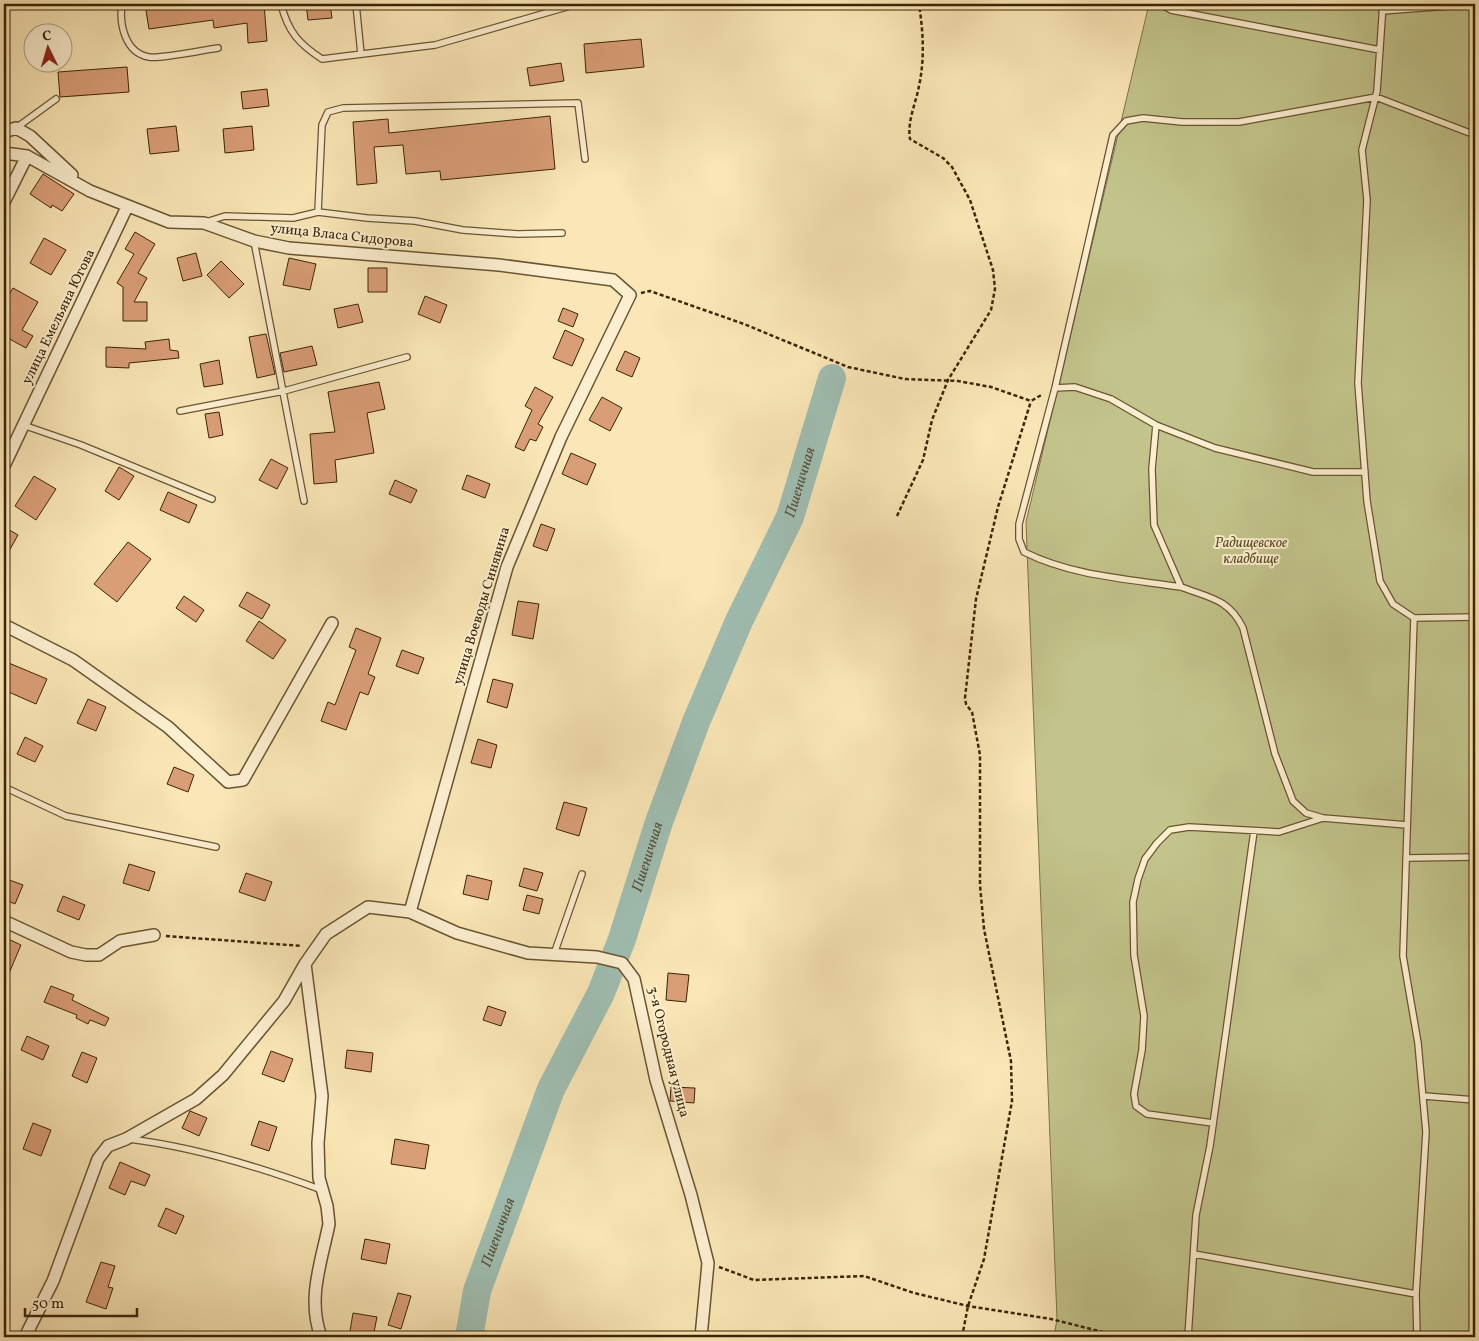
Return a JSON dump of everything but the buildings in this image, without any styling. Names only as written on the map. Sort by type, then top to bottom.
[{"type":"street","points":[[4,132],[16,128],[30,136],[90,191]]},
{"type":"street","name":"улица Власа Сидорова","points":[[4,153],[27,156],[90,191],[169,222],[204,223],[254,241],[290,248],[499,265],[614,280],[630,295]]},
{"type":"street","points":[[4,202],[27,156]]},
{"type":"street","name":"улица Емельяна Югова","points":[[4,466],[127,207]]},
{"type":"street","name":"улица Воеводы Синявина","points":[[410,912],[507,567],[561,437],[630,295]]},
{"type":"street","points":[[4,625],[81,666],[168,727],[228,782],[243,780],[332,623]]},
{"type":"street","name":"3-я Огородная улица","points":[[25,1337],[53,1281],[98,1159],[108,1146],[126,1139],[196,1099],[223,1075],[284,1001],[304,964],[326,934],[368,906],[410,912],[457,933],[528,953],[597,958],[622,963],[634,979],[656,1080],[691,1195],[708,1263],[702,1337]]},
{"type":"street","points":[[4,922],[71,952],[86,955],[99,955],[120,941],[154,935]]},
{"type":"street","points":[[304,964],[322,1096],[318,1143],[319,1178],[329,1224],[313,1300],[315,1322],[321,1337]]},
{"type":"lane","points":[[122,4],[124,34],[134,51],[149,57],[218,48]]},
{"type":"lane","points":[[282,4],[285,18],[301,45],[322,59],[435,45],[577,4]]},
{"type":"lane","points":[[356,4],[361,54]]},
{"type":"lane","points":[[1160,4],[1380,50]]},
{"type":"lane","points":[[1382,4],[1376,97],[1362,150],[1367,200],[1358,383],[1364,472],[1380,580],[1393,604],[1414,618],[1475,617]]},
{"type":"lane","points":[[1382,12],[1475,4]]},
{"type":"lane","points":[[1407,825],[1323,818],[1306,813],[1293,801],[1275,754],[1243,628],[1236,613],[1224,604],[1181,587],[1078,572],[1038,559],[1024,552],[1019,538],[1019,524],[1055,388],[1113,135],[1126,121],[1144,118],[1182,122],[1240,122],[1376,97],[1475,135]]},
{"type":"lane","points":[[16,128],[56,99]]},
{"type":"lane","points":[[318,212],[322,125],[328,112],[343,108],[578,103],[585,159]]},
{"type":"lane","points":[[204,223],[225,216],[293,218],[318,212],[415,221],[482,231],[518,234],[562,233]]},
{"type":"lane","points":[[254,241],[304,501]]},
{"type":"lane","points":[[180,411],[284,391],[407,357]]},
{"type":"lane","points":[[1055,388],[1075,387],[1111,399],[1156,425],[1215,448],[1313,472],[1364,472]]},
{"type":"lane","points":[[23,425],[82,445],[212,500]]},
{"type":"lane","points":[[1156,425],[1152,469],[1154,525],[1181,587]]},
{"type":"lane","points":[[1414,618],[1403,956],[1424,1096],[1426,1132],[1416,1294],[1417,1337]]},
{"type":"lane","points":[[4,787],[66,816],[216,847]]},
{"type":"lane","points":[[1213,1123],[1147,1114],[1136,1106],[1134,1094],[1142,1050],[1144,1016],[1134,955],[1133,902],[1138,879],[1145,860],[1157,842],[1170,830],[1189,827],[1279,832],[1323,818]]},
{"type":"lane","points":[[1188,1337],[1196,1215],[1213,1123],[1254,831]]},
{"type":"lane","points":[[1406,858],[1475,857]]},
{"type":"lane","points":[[554,954],[582,874]]},
{"type":"lane","points":[[1424,1096],[1475,1100]]},
{"type":"lane","points":[[126,1139],[168,1144],[276,1173],[322,1190]]},
{"type":"lane","points":[[1194,1254],[1416,1294]]},
{"type":"path","points":[[897,516],[923,460],[932,420],[948,380],[991,310],[995,289],[992,270],[970,200],[952,167],[943,158],[910,139],[909,130],[920,85],[924,44],[919,4]]},
{"type":"path","points":[[630,295],[650,291],[744,324],[848,366],[905,380],[948,380],[991,387],[1031,401]]},
{"type":"path","points":[[962,1337],[968,1306],[984,1259],[1012,1101],[1011,1061],[984,929],[980,885],[980,755],[972,712],[966,704],[965,698],[976,599],[998,507],[1031,401],[1055,388]]},
{"type":"path","points":[[154,935],[316,947]]},
{"type":"path","points":[[708,1263],[754,1280],[864,1276],[914,1293],[968,1306],[1051,1319],[1118,1336],[1163,1337]]},
{"type":"green space","name":"Радищевское кладбище","points":[[1149,4],[1475,4],[1475,1337],[1054,1337],[1057,1319],[1026,522]]},
{"type":"waterway","name":"Пшеничная","points":[[469,1337],[477,1291],[551,1089],[601,993],[622,939],[659,822],[696,722],[739,621],[790,517],[832,378]]}]
